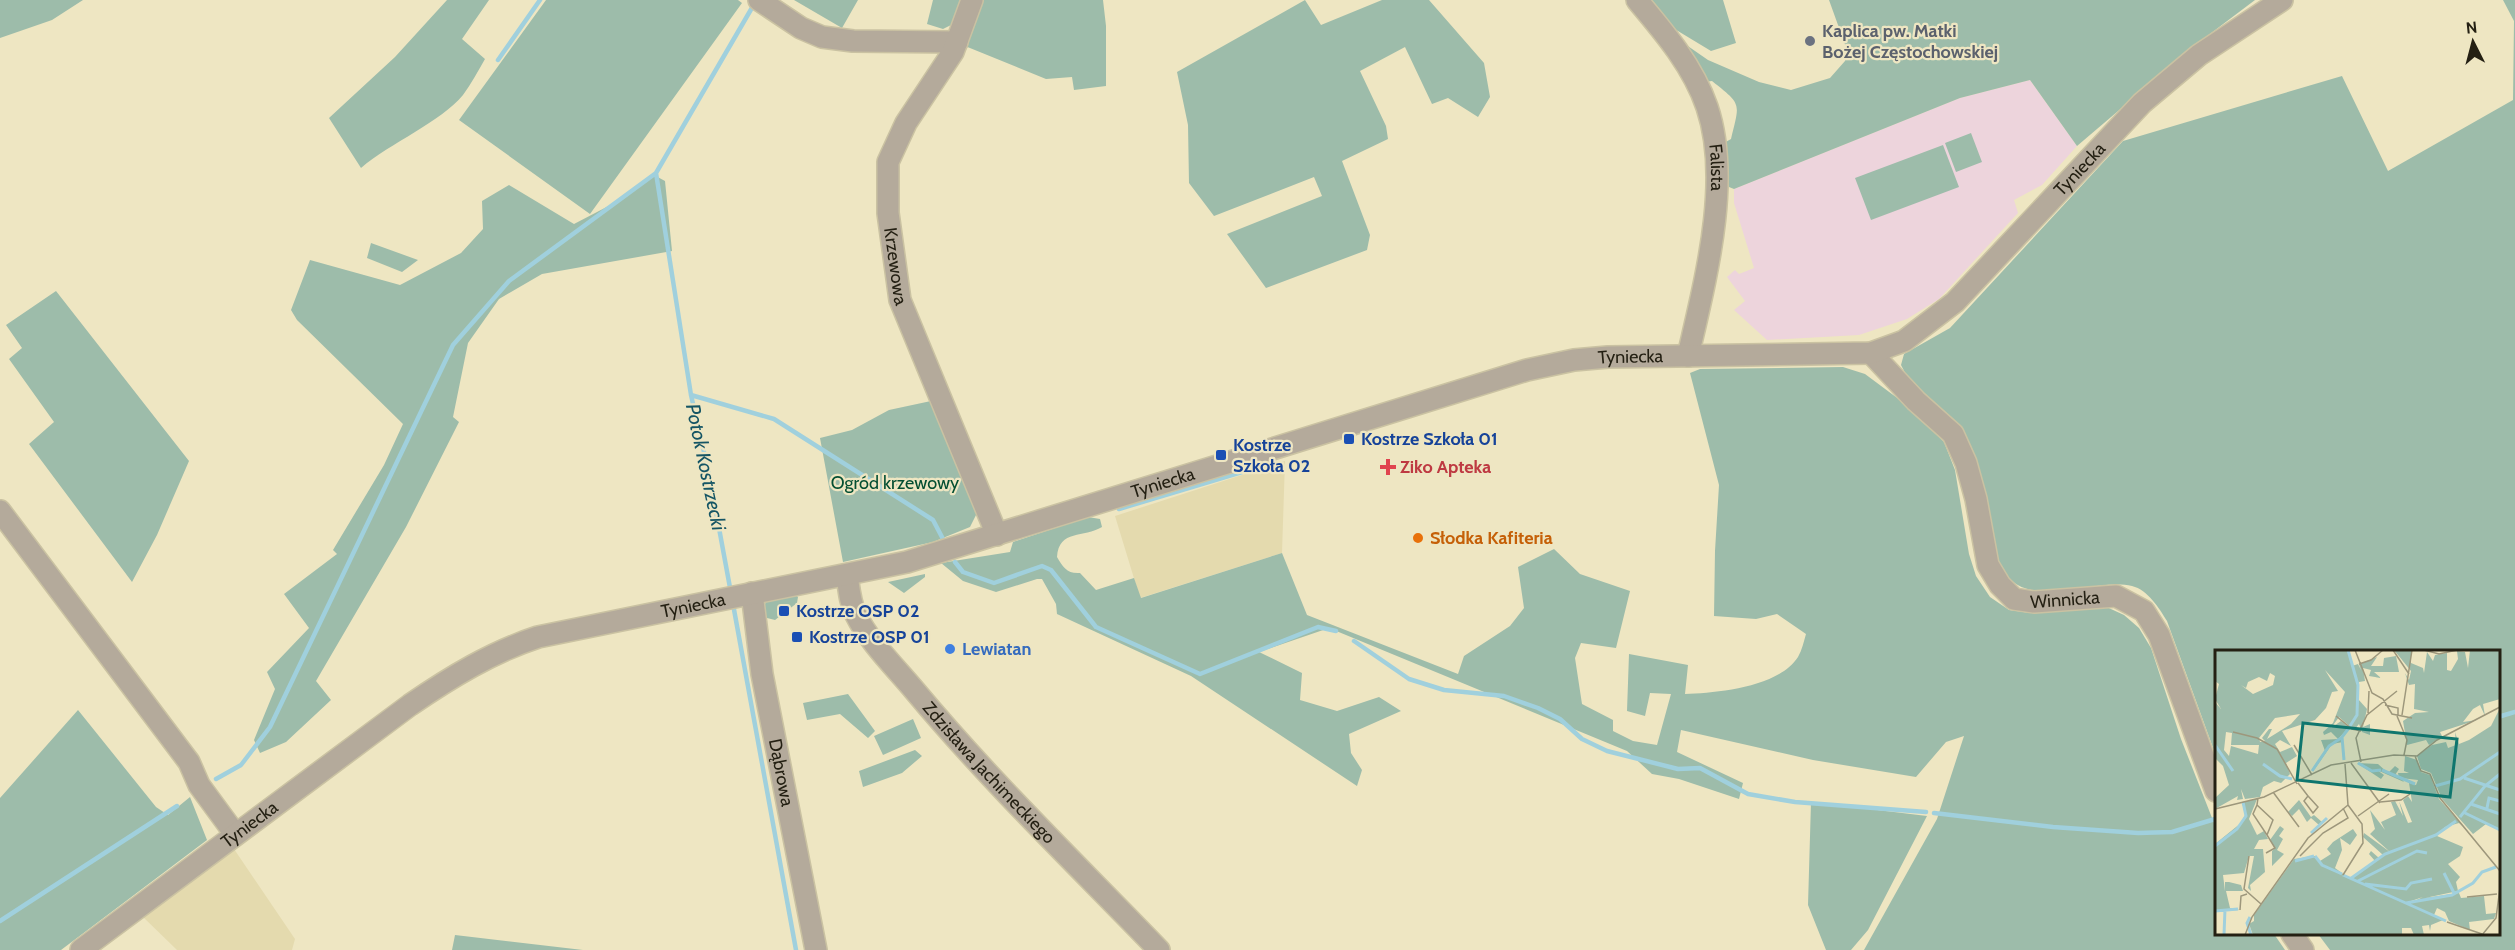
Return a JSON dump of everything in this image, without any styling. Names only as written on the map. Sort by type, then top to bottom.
[{"type":"street","points":[[760,0],[801,28],[822,37],[852,41],[957,42]]},
{"type":"street","name":"Krzewowa","points":[[972,0],[957,42],[930,90],[906,123],[888,162],[888,213],[900,300],[997,535]]},
{"type":"street","name":"Falista","points":[[1637,0],[1664,32],[1692,74],[1707,107],[1719,167],[1709,257],[1689,356]]},
{"type":"street","name":"Tyniecka","points":[[81,950],[410,705],[461,672],[525,641],[556,632],[908,562],[1527,370],[1574,360],[1870,353],[1905,341],[1955,302],[2142,103],[2199,55],[2282,0]]},
{"type":"street","name":"Winnicka","points":[[1870,353],[1916,401],[1953,434],[1966,463],[1976,499],[1988,565],[2000,585],[2014,598],[2034,602],[2116,596],[2144,611],[2159,635],[2215,785]]},
{"type":"street","points":[[0,511],[189,762],[200,785],[235,834]]},
{"type":"street","name":"Zdzisława Jachimeckiego","points":[[847,575],[850,598],[856,616],[926,704],[972,756],[1159,950]]},
{"type":"street","name":"Dąbrowa","points":[[736,596],[762,674],[816,950]]},
{"type":"street","points":[[2293,935],[2303,950]]},
{"type":"shaded area","points":[[2030,80],[2077,146],[2042,185],[2014,200],[2018,213],[1939,299],[1907,319],[1859,335],[1767,340],[1734,310],[1745,301],[1727,277],[1735,270],[1739,274],[1754,268],[1734,203],[1734,189],[1960,98]]},
{"type":"shaded area","points":[[1285,461],[1282,553],[1140,598],[1115,516]]},
{"type":"shaded area","points":[[234,849],[295,939],[292,950],[177,950],[142,916]]},
{"type":"green space","points":[[0,0],[83,0],[52,20],[0,38]]},
{"type":"green space","points":[[447,0],[489,0],[462,39],[485,59],[466,91],[453,105],[361,168],[329,118],[395,57]]},
{"type":"green space","points":[[546,0],[738,0],[742,3],[590,214],[459,120]]},
{"type":"green space","points":[[794,0],[858,0],[842,28]]},
{"type":"green space","points":[[933,0],[962,0],[955,23],[943,29],[927,24]]},
{"type":"green space","points":[[978,0],[1103,0],[1106,26],[1106,86],[1074,90],[1072,77],[1046,79],[965,46]]},
{"type":"green space","points":[[1305,0],[1321,25],[1382,0],[1429,0],[1484,63],[1490,97],[1478,117],[1448,98],[1432,104],[1405,47],[1360,71],[1386,126],[1388,139],[1342,161],[1370,235],[1367,250],[1266,288],[1227,234],[1322,196],[1314,177],[1214,216],[1189,183],[1188,125],[1177,72]]},
{"type":"green space","points":[[1646,0],[1723,0],[1736,43],[1711,51],[1668,25]]},
{"type":"green space","points":[[1829,0],[2255,0],[2198,43],[2077,146],[2030,80],[1960,98],[1734,189],[1729,187],[1724,143],[1731,139],[1736,118],[1736,105],[1729,95],[1712,81],[1704,82],[1682,42],[1708,60],[1759,82],[1791,90],[1830,78],[1845,61],[1847,50]]},
{"type":"green space","points":[[2503,0],[2515,0],[2515,950],[2330,950],[2319,935],[2500,935],[2500,650],[2215,650],[2215,753],[2167,621],[2148,595],[2132,586],[2118,585],[2037,591],[2011,580],[2003,570],[1992,544],[1982,486],[1972,461],[1934,415],[1901,365],[1904,354],[1950,328],[2123,141],[2342,76],[2388,171],[2513,100],[2514,21]]},
{"type":"green space","points":[[1971,133],[1982,162],[1956,172],[1945,143]]},
{"type":"green space","points":[[1943,145],[1959,187],[1871,220],[1855,178]]},
{"type":"green space","points":[[652,174],[665,181],[672,251],[542,274],[499,299],[468,343],[453,417],[459,422],[406,527],[316,681],[331,700],[286,742],[260,753],[254,740],[275,689],[267,672],[309,628],[284,594],[337,554],[333,550],[384,465],[403,424],[297,320],[291,310],[310,260],[400,285],[461,253],[483,229],[482,201],[509,185],[574,224],[622,199]]},
{"type":"green space","points":[[371,243],[418,260],[402,272],[367,258]]},
{"type":"green space","points":[[56,291],[189,461],[157,535],[132,582],[29,444],[54,422],[9,359],[22,348],[6,325]]},
{"type":"green space","points":[[1843,367],[1865,374],[1908,406],[1944,442],[1955,470],[1969,554],[1976,576],[1990,597],[2009,610],[2030,613],[2100,604],[2124,615],[2139,628],[2151,648],[2181,739],[2215,825],[2215,935],[2275,935],[2285,950],[1864,950],[1937,819],[1964,736],[1946,742],[1916,777],[1813,760],[1681,730],[1677,752],[1743,783],[1739,799],[1679,779],[1652,774],[1627,751],[1329,628],[1259,652],[1302,673],[1300,700],[1337,711],[1379,697],[1401,711],[1349,734],[1351,753],[1362,770],[1357,786],[1191,676],[1057,614],[1056,604],[1042,579],[996,592],[963,581],[941,563],[1010,552],[1013,542],[1088,517],[1100,519],[1102,527],[1067,538],[1062,542],[1057,557],[1066,569],[1080,573],[1096,590],[1134,578],[1141,598],[1282,553],[1307,615],[1458,674],[1464,656],[1510,626],[1524,608],[1518,567],[1554,549],[1580,574],[1630,591],[1616,648],[1581,643],[1575,658],[1582,704],[1613,720],[1613,731],[1633,741],[1657,745],[1671,694],[1650,693],[1645,716],[1627,711],[1629,654],[1688,665],[1685,694],[1713,692],[1762,682],[1777,675],[1798,657],[1806,634],[1777,614],[1756,619],[1714,616],[1719,485],[1690,373],[1700,369]]},
{"type":"green space","name":"Ogród krzewowy","points":[[931,401],[978,511],[970,527],[933,542],[843,562],[820,438],[852,430],[889,410]]},
{"type":"green space","points":[[925,574],[925,577],[904,593],[888,582]]},
{"type":"green space","points":[[795,594],[798,597],[797,603],[775,620],[767,618],[763,608],[767,600]]},
{"type":"green space","points":[[848,694],[875,731],[868,738],[840,714],[807,720],[803,703]]},
{"type":"green space","points":[[78,710],[156,807],[168,815],[190,797],[207,840],[61,950],[0,950],[0,798]]},
{"type":"green space","points":[[913,719],[921,738],[883,755],[874,736]]},
{"type":"green space","points":[[915,750],[922,756],[902,773],[863,787],[859,771]]},
{"type":"green space","points":[[1811,802],[1927,816],[1868,930],[1851,950],[1826,950],[1808,905]]},
{"type":"green space","points":[[455,935],[583,950],[452,950]]},
{"type":"waterway","points":[[498,60],[540,0]]},
{"type":"waterway","name":"Potok Kostrzecki","points":[[731,593],[709,474],[691,395],[656,173],[753,6]]},
{"type":"waterway","points":[[216,779],[241,765],[270,727],[453,345],[509,281],[656,173]]},
{"type":"waterway","points":[[691,395],[774,419],[933,520],[943,539]]},
{"type":"waterway","points":[[1119,509],[1262,466]]},
{"type":"waterway","points":[[955,562],[963,572],[994,583],[1042,566],[1051,570],[1096,627],[1200,674],[1318,627],[1336,631]]},
{"type":"waterway","name":"Potok Kostrzecki","points":[[733,604],[796,950]]},
{"type":"waterway","points":[[1354,641],[1409,679],[1444,690],[1504,696],[1538,708],[1560,719],[1582,739],[1607,751],[1678,769],[1700,768],[1748,794],[1795,802],[1926,812]]},
{"type":"waterway","points":[[2500,716],[2515,712]]},
{"type":"waterway","points":[[0,921],[177,806]]},
{"type":"waterway","points":[[1934,813],[2053,827],[2138,833],[2172,832],[2215,819]]},
{"type":"place","name":"Kaplica pw. Matki Bożej Częstochowskiej","points":[[1810,41]]},
{"type":"place","name":"Kostrze Szkoła 01","points":[[1349,439]]},
{"type":"place","name":"Kostrze Szkoła 02","points":[[1221,455]]},
{"type":"place","name":"Ziko Apteka","points":[[1388,467]]},
{"type":"place","name":"Słodka Kafiteria","points":[[1418,538]]},
{"type":"place","name":"Kostrze OSP 02","points":[[784,611]]},
{"type":"place","name":"Kostrze OSP 01","points":[[797,637]]},
{"type":"place","name":"Lewiatan","points":[[950,649]]}]
